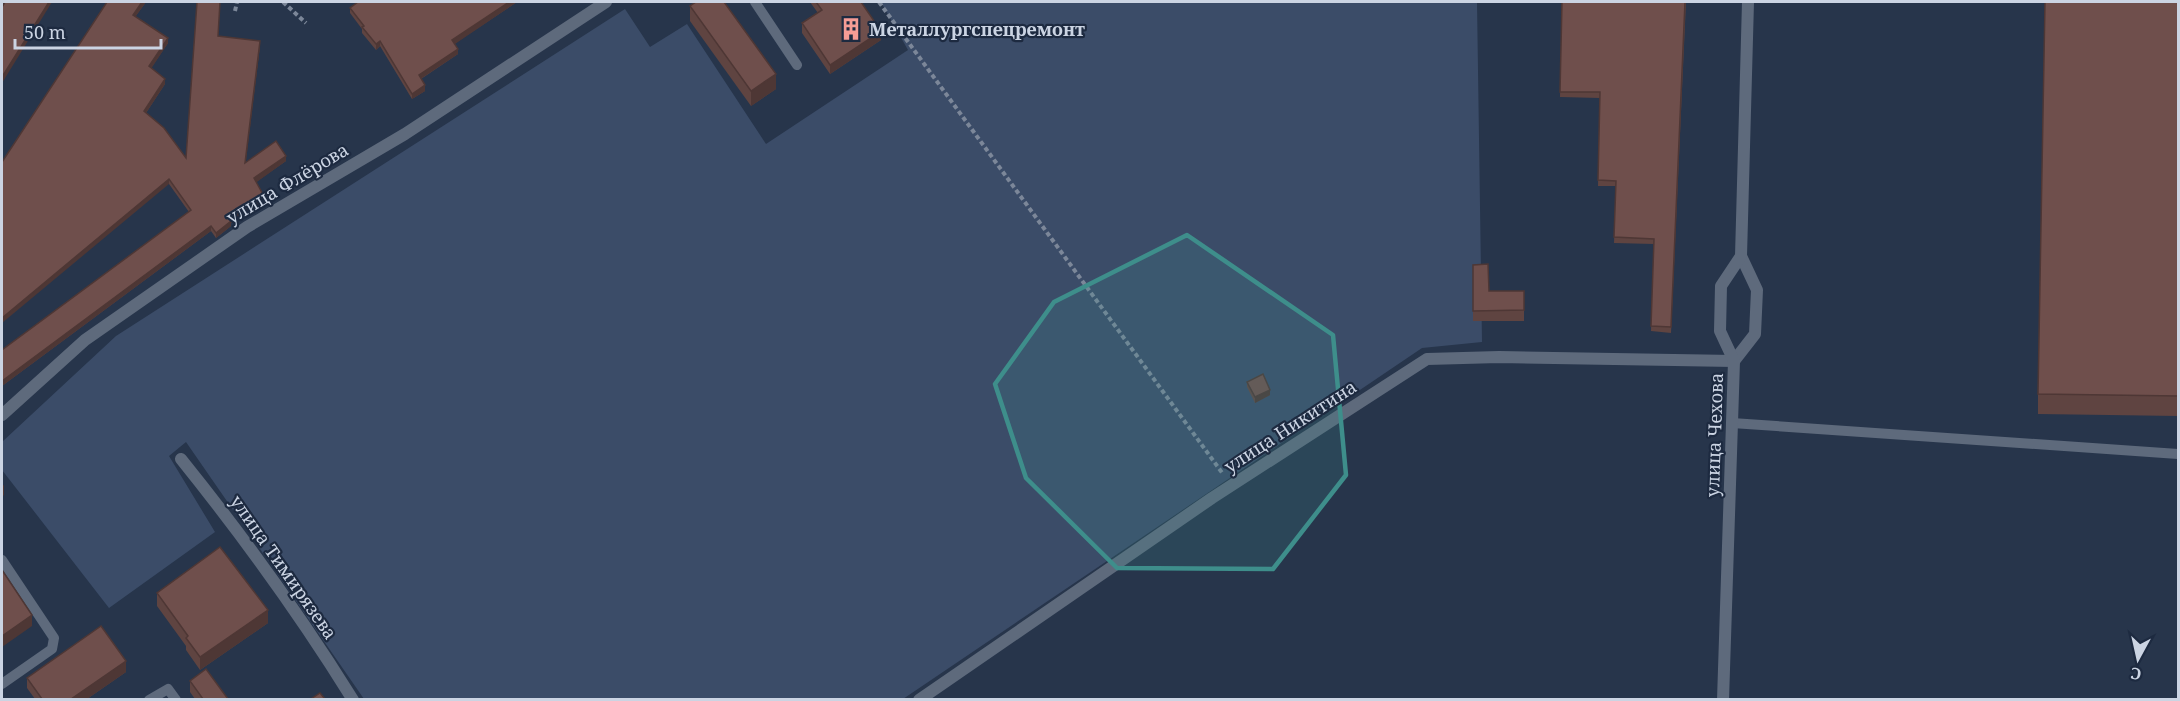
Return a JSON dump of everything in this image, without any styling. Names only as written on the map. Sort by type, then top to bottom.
[{"type":"street","name":"улица Флёрова","points":[[2,415],[85,340],[247,227],[405,134],[606,2]]},
{"type":"street","points":[[1734,361],[1755,334],[1757,290],[1741,256],[1748,2]]},
{"type":"street","name":"улица Чехова","points":[[1723,699],[1734,361],[1720,331],[1720,286],[1741,256]]},
{"type":"street","name":"улица Никитина","points":[[919,699],[1232,485],[1427,359],[1499,357],[1734,361]]},
{"type":"street","name":"улица Тимирязева","points":[[181,459],[230,520],[334,668],[353,699]]},
{"type":"lane","points":[[755,2],[797,65]]},
{"type":"lane","points":[[1732,423],[2178,454]]},
{"type":"lane","points":[[2,560],[54,638],[52,649],[2,684]]},
{"type":"lane","points":[[149,699],[168,689],[176,699]]},
{"type":"path","points":[[235,10],[237,2]]},
{"type":"path","points":[[283,2],[306,23]]},
{"type":"path","points":[[879,2],[1232,485]]},
{"type":"highlighted area","points":[[1187,235],[1333,335],[1346,475],[1273,569],[1117,568],[1026,478],[995,384],[1054,302]]},
{"type":"shaded area","points":[[881,2],[1477,2],[1482,342],[1422,348],[903,699],[364,699],[186,442],[169,456],[215,532],[109,608],[2,470],[2,442],[116,336],[625,9],[650,47],[687,24],[766,144],[908,50]]},
{"type":"building","points":[[5,2],[49,2],[2,77],[2,7]]},
{"type":"building","points":[[107,2],[142,2],[133,15],[168,38],[149,66],[165,79],[144,111],[164,128],[186,158],[197,2],[220,2],[218,36],[260,41],[245,163],[276,141],[286,156],[254,178],[266,200],[230,218],[231,221],[216,233],[211,226],[2,381],[2,350],[191,210],[169,179],[2,318],[2,162]]},
{"type":"building","points":[[358,2],[509,2],[452,40],[458,49],[419,75],[425,85],[412,94],[380,41],[376,44],[350,8]]},
{"type":"building","points":[[696,2],[724,2],[776,74],[751,91],[690,6]]},
{"type":"building","name":"Металлургспецремонт","points":[[816,2],[861,2],[881,31],[830,65],[802,23],[822,10]]},
{"type":"building","points":[[1562,2],[1685,2],[1671,327],[1651,326],[1654,239],[1614,237],[1616,181],[1598,180],[1600,92],[1560,92]]},
{"type":"building","points":[[2045,2],[2178,2],[2178,396],[2038,394]]},
{"type":"building","points":[[1488,264],[1489,291],[1524,291],[1524,310],[1473,311],[1473,265]]},
{"type":"building","points":[[1263,374],[1270,390],[1255,397],[1247,382]]},
{"type":"building","points":[[220,547],[268,610],[200,657],[157,593]]},
{"type":"building","points":[[2,570],[32,615],[2,636]]},
{"type":"building","points":[[101,626],[126,661],[71,699],[42,699],[27,678]]},
{"type":"building","points":[[206,669],[228,699],[203,699],[190,681]]},
{"type":"building","points":[[320,693],[325,699],[311,699]]},
{"type":"place","name":"Металлургспецремонт","points":[[851,29]]}]
